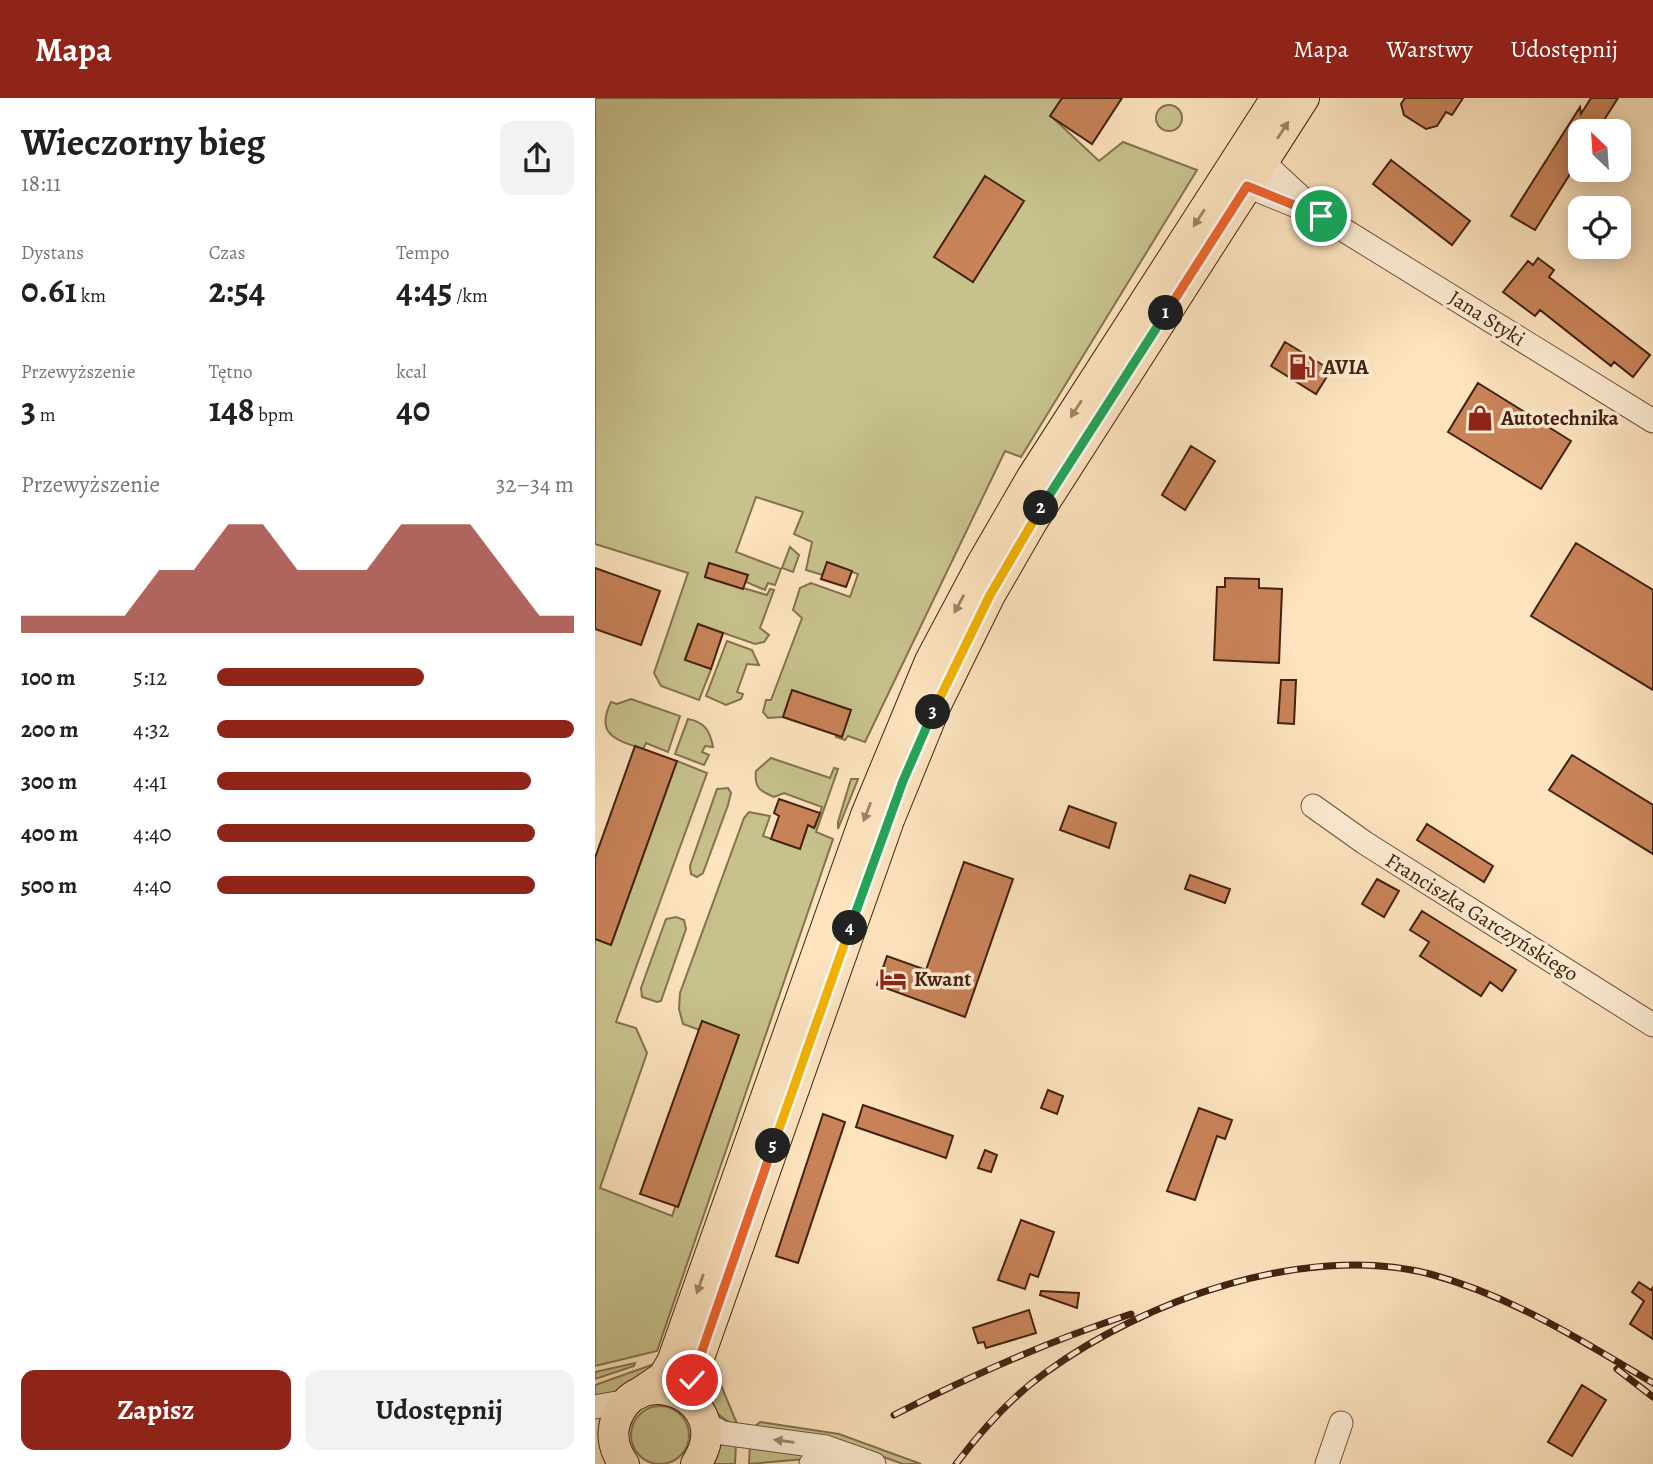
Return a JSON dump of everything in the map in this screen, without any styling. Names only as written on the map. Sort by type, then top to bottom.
[{"type":"main road","points":[[696,1464],[705,1444],[692,1390],[694,1372],[870,870],[936,705],[990,595],[1032,522],[1249,170],[1276,98]]},
{"type":"main road","points":[[616,1456],[614,1429],[633,1398],[663,1377],[673,1362],[866,815],[930,661],[969,585],[1026,488],[1249,170],[1304,98]]},
{"type":"main road","points":[[633,1398],[654,1389],[670,1390],[685,1396],[699,1412]]},
{"type":"street","name":"Jana Styki","points":[[1249,170],[1653,421]]},
{"type":"street","name":"Franciszka Garczyńskiego","points":[[1313,806],[1365,843],[1653,1026]]},
{"type":"street","points":[[595,1407],[633,1398]]},
{"type":"street","points":[[699,1412],[712,1427],[723,1433],[826,1447],[874,1464]]},
{"type":"street","points":[[1327,1464],[1341,1423]]},
{"type":"street","points":[[811,1464],[849,1464]]},
{"type":"shaded area","points":[[595,98],[1062,98],[1051,116],[1099,161],[1123,142],[1197,170],[1021,457],[1005,451],[865,742],[848,736],[845,740],[836,737],[845,712],[791,693],[783,717],[768,718],[763,712],[766,700],[771,700],[802,618],[793,610],[800,588],[811,583],[850,597],[858,574],[828,563],[823,575],[806,570],[812,542],[794,534],[803,512],[756,497],[736,552],[781,569],[775,585],[768,583],[765,590],[746,582],[747,575],[709,563],[705,577],[767,595],[770,589],[774,590],[760,628],[769,635],[764,642],[755,644],[698,624],[685,659],[711,669],[699,700],[661,686],[654,673],[688,573],[595,544]]},
{"type":"shaded area","points":[[1169,105],[1178,109],[1182,118],[1178,127],[1169,131],[1160,127],[1156,118],[1160,109]]},
{"type":"shaded area","points":[[790,547],[799,555],[793,572],[782,568]]},
{"type":"shaded area","points":[[727,641],[752,650],[759,665],[747,664],[737,692],[743,694],[741,699],[726,705],[706,696]]},
{"type":"shaded area","points":[[631,699],[680,716],[668,752],[646,743],[643,749],[610,734],[605,722],[611,702],[617,704]]},
{"type":"shaded area","points":[[688,719],[703,725],[710,736],[713,747],[705,746],[702,752],[709,755],[704,765],[675,754]]},
{"type":"shaded area","points":[[771,758],[830,778],[834,768],[838,769],[816,832],[833,839],[657,1351],[595,1366],[595,939],[611,945],[677,761],[707,773],[616,1022],[636,1028],[647,1053],[600,1188],[672,1216],[733,1042],[683,1024],[679,1009],[680,993],[744,818],[749,812],[770,816],[763,836],[800,849],[808,825],[815,827],[822,807],[784,793],[774,797],[759,788],[756,771]]},
{"type":"shaded area","points":[[851,779],[858,779],[838,829],[838,822]]},
{"type":"shaded area","points":[[728,788],[731,793],[728,805],[703,873],[697,877],[691,874],[690,866],[717,789]]},
{"type":"shaded area","points":[[676,917],[684,920],[686,929],[661,1001],[657,1002],[642,997],[641,988],[666,919]]},
{"type":"shaded area","points":[[668,1345],[667,1354],[653,1371],[629,1387],[595,1400],[595,1385],[660,1362]]},
{"type":"shaded area","points":[[710,1359],[738,1426],[719,1415],[709,1400],[706,1381]]},
{"type":"shaded area","points":[[635,1363],[634,1366],[595,1379],[595,1372]]},
{"type":"shaded area","points":[[660,1406],[671,1408],[684,1419],[689,1435],[687,1446],[676,1459],[660,1464],[649,1462],[636,1451],[631,1435],[633,1424],[644,1411]]},
{"type":"shaded area","points":[[760,1422],[839,1434],[921,1464],[903,1464],[864,1450],[753,1428]]},
{"type":"shaded area","points":[[717,1440],[736,1443],[735,1464],[709,1464]]},
{"type":"shaded area","points":[[750,1444],[806,1451],[805,1459],[749,1464]]},
{"type":"building","points":[[1062,98],[1122,98],[1092,144],[1050,116]]},
{"type":"building","points":[[1405,98],[1463,98],[1452,115],[1446,112],[1437,126],[1426,129],[1404,115],[1401,104]]},
{"type":"building","points":[[1591,98],[1618,98],[1605,119],[1572,119],[1580,107],[1581,114]]},
{"type":"building","points":[[1568,126],[1568,177],[1535,230],[1511,216]]},
{"type":"building","points":[[1391,160],[1470,221],[1452,245],[1373,184]]},
{"type":"building","points":[[985,176],[1024,201],[973,282],[934,257]]},
{"type":"building","points":[[1538,258],[1554,270],[1549,277],[1650,355],[1633,377],[1614,362],[1611,366],[1540,310],[1535,316],[1503,292],[1528,261],[1533,265]]},
{"type":"building","points":[[1285,342],[1331,370],[1316,394],[1271,366]]},
{"type":"building","points":[[1478,383],[1571,441],[1541,489],[1448,432]]},
{"type":"building","points":[[1191,446],[1215,461],[1185,510],[1162,495]]},
{"type":"building","points":[[1576,543],[1653,590],[1653,690],[1531,616]]},
{"type":"building","points":[[827,562],[852,571],[846,587],[821,579]]},
{"type":"building","points":[[709,563],[748,575],[743,589],[705,577]]},
{"type":"building","points":[[595,568],[660,591],[641,645],[595,629]]},
{"type":"building","points":[[1225,578],[1259,579],[1259,588],[1282,589],[1279,663],[1214,660],[1217,587],[1225,587]]},
{"type":"building","points":[[698,624],[723,633],[711,669],[685,660]]},
{"type":"building","points":[[1281,680],[1296,680],[1294,724],[1278,723]]},
{"type":"building","points":[[792,690],[851,710],[842,737],[783,717]]},
{"type":"building","points":[[635,746],[677,761],[611,945],[595,939],[595,858]]},
{"type":"building","points":[[1572,755],[1653,805],[1653,854],[1549,790]]},
{"type":"building","points":[[779,799],[820,813],[814,828],[808,825],[800,849],[771,839],[779,816],[774,813]]},
{"type":"building","points":[[1069,806],[1116,823],[1109,848],[1060,830]]},
{"type":"building","points":[[1427,824],[1493,866],[1484,882],[1417,840]]},
{"type":"building","points":[[964,862],[1013,879],[965,1017],[877,985],[887,956],[926,970]]},
{"type":"building","points":[[1190,875],[1230,889],[1225,903],[1185,889]]},
{"type":"building","points":[[1377,879],[1399,891],[1384,917],[1362,904]]},
{"type":"building","points":[[1422,911],[1516,970],[1502,991],[1490,982],[1481,996],[1420,956],[1429,942],[1410,930]]},
{"type":"building","points":[[702,1021],[739,1035],[678,1207],[640,1194]]},
{"type":"building","points":[[1048,1090],[1063,1096],[1057,1114],[1041,1108]]},
{"type":"building","points":[[863,1105],[953,1136],[946,1158],[856,1127]]},
{"type":"building","points":[[1199,1108],[1232,1120],[1225,1139],[1217,1136],[1195,1200],[1167,1191]]},
{"type":"building","points":[[823,1114],[845,1122],[798,1263],[776,1256]]},
{"type":"building","points":[[985,1150],[997,1155],[991,1172],[978,1168]]},
{"type":"building","points":[[1021,1220],[1054,1232],[1038,1277],[1030,1274],[1025,1289],[998,1280]]},
{"type":"building","points":[[1639,1282],[1651,1290],[1653,1287],[1653,1339],[1630,1324],[1644,1301],[1632,1292]]},
{"type":"building","points":[[1041,1291],[1079,1293],[1077,1308],[1040,1295]]},
{"type":"building","points":[[1029,1310],[1036,1333],[986,1348],[984,1342],[978,1343],[973,1328]]},
{"type":"building","points":[[1582,1385],[1606,1400],[1572,1456],[1548,1442]]},
{"type":"railway","points":[[956,1464],[997,1415],[1020,1393],[1085,1346],[1178,1301],[1229,1284],[1280,1272],[1332,1266],[1382,1266],[1430,1274],[1460,1283],[1517,1307],[1653,1383]]},
{"type":"railway","points":[[894,1415],[1010,1360],[1131,1314]]},
{"type":"railway","points":[[1617,1369],[1653,1397]]},
{"type":"place","name":"AVIA","points":[[1302,367]]},
{"type":"place","name":"Autotechnika","points":[[1480,418]]},
{"type":"place","name":"Kwant","points":[[893,979]]},
{"type":"route","points":[[692,1380],[903,781],[936,705],[1006,565],[1063,471],[1247,186],[1321,216]]}]
